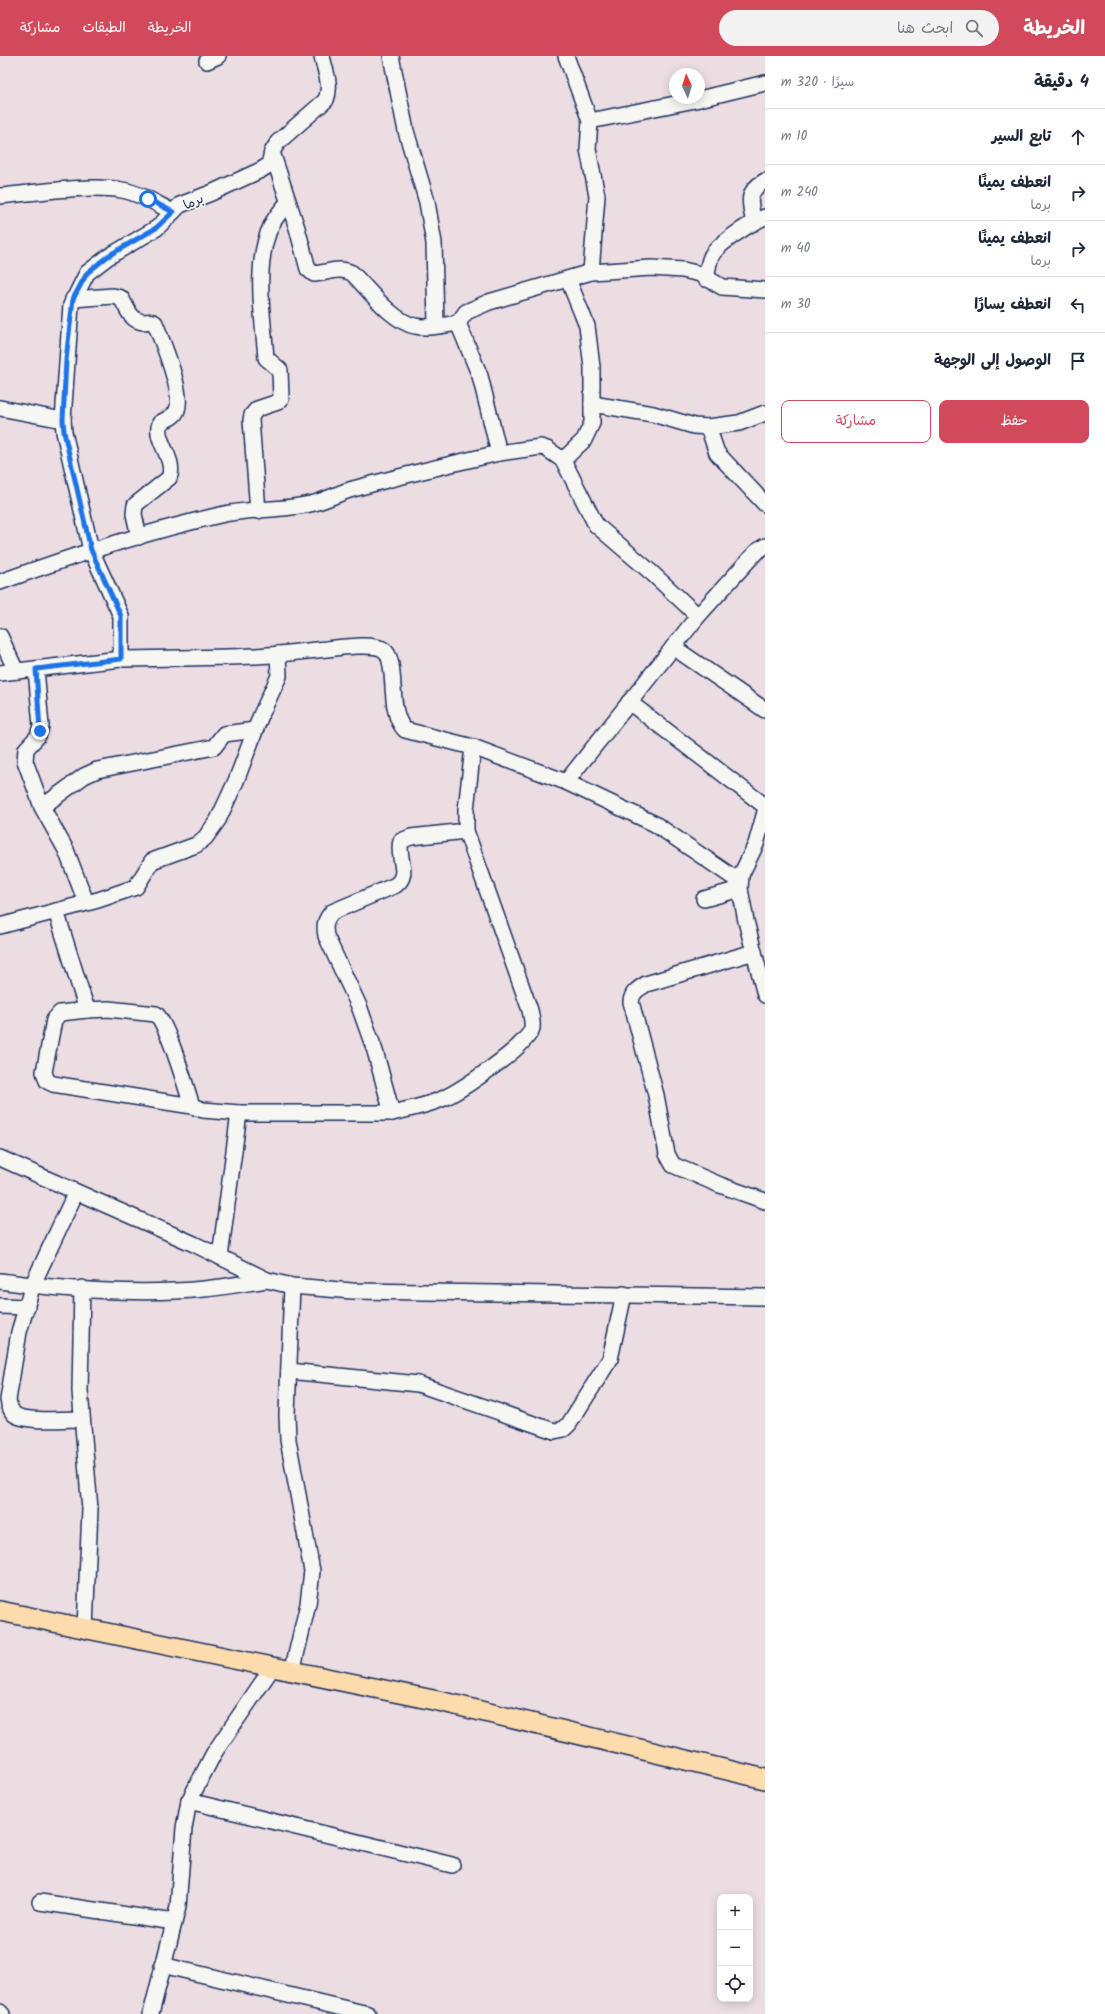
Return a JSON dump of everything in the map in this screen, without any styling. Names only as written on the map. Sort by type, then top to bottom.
[{"type":"main road","points":[[0,1611],[443,1702],[765,1779]]},
{"type":"street","name":"برما","points":[[121,659],[121,616],[91,550],[63,420],[66,360],[73,299],[87,273],[108,256],[156,228],[186,201],[211,193],[269,165],[272,152],[278,142],[326,100],[329,93],[329,85],[322,56]]},
{"type":"street","points":[[391,56],[406,131],[427,202],[434,242],[436,325]]},
{"type":"street","points":[[566,56],[590,121],[588,149],[597,196],[591,272]]},
{"type":"street","points":[[590,121],[695,100],[765,83]]},
{"type":"street","points":[[272,152],[310,272],[314,274],[332,270],[346,270],[352,273],[392,313],[403,321],[416,326],[458,323],[466,312],[489,302],[591,272],[662,269],[693,272],[722,288],[765,290]]},
{"type":"street","points":[[706,279],[711,256],[740,231],[759,220],[749,202],[752,192],[756,186],[765,181]]},
{"type":"street","points":[[0,196],[90,188],[123,190],[148,199],[173,212]]},
{"type":"street","points":[[258,511],[251,420],[252,415],[258,409],[278,402],[281,397],[280,370],[266,358],[261,300],[262,255],[272,222],[288,202]]},
{"type":"street","points":[[563,460],[584,440],[592,424],[592,367],[587,326],[568,279]]},
{"type":"street","points":[[73,299],[113,296],[121,298],[132,318],[136,321],[153,322],[155,324],[169,357],[179,403],[175,414],[160,423],[159,431],[170,465],[171,473],[169,478],[136,505],[134,514],[139,537]]},
{"type":"street","points":[[458,323],[480,376],[499,453]]},
{"type":"street","points":[[592,404],[653,414],[694,426],[708,427],[739,423],[765,413]]},
{"type":"street","points":[[0,408],[63,420]]},
{"type":"street","points":[[708,427],[717,453],[765,504]]},
{"type":"street","points":[[0,582],[91,550],[221,515],[310,504],[344,492],[406,474],[499,453],[541,447],[547,449],[563,460],[596,525],[653,574],[698,616]]},
{"type":"street","points":[[566,782],[698,616],[756,552],[765,546]]},
{"type":"street","points":[[0,636],[16,671]]},
{"type":"street","points":[[0,673],[121,659],[255,656],[370,646],[385,650],[390,659],[396,714],[400,725],[410,732],[472,747],[566,782],[655,824],[740,885]]},
{"type":"street","points":[[673,647],[765,710]]},
{"type":"street","points":[[0,926],[136,887],[139,885],[146,867],[152,861],[191,848],[205,838],[218,820],[236,781],[255,730],[280,676],[278,654]]},
{"type":"street","points":[[36,669],[41,726],[38,736],[26,749],[24,757],[42,807],[66,850],[86,902]]},
{"type":"street","points":[[629,702],[765,806]]},
{"type":"street","points":[[42,807],[84,776],[97,770],[214,747],[224,734],[255,730]]},
{"type":"street","points":[[192,1106],[166,1031],[161,1019],[156,1014],[108,1009],[87,1010],[60,1013],[54,1020],[44,1072],[47,1081],[53,1084],[192,1106],[203,1110],[240,1113],[392,1113],[416,1108],[443,1098],[495,1066],[528,1036],[532,1028],[530,1010],[466,831],[466,810],[472,747]]},
{"type":"street","points":[[765,812],[756,844],[741,875],[740,885],[765,995]]},
{"type":"street","points":[[392,1113],[375,1051],[359,1006],[326,936],[324,925],[326,918],[332,912],[396,885],[402,880],[403,874],[399,846],[401,841],[411,837],[466,831]]},
{"type":"street","points":[[704,899],[740,885]]},
{"type":"street","points":[[56,911],[87,1010]]},
{"type":"street","points":[[754,952],[646,984],[634,992],[631,996],[631,1002],[656,1095],[670,1162],[673,1165],[691,1173],[765,1201]]},
{"type":"street","points":[[220,1257],[240,1113]]},
{"type":"street","points":[[0,1158],[268,1280],[292,1286],[352,1291],[765,1297]]},
{"type":"street","points":[[76,1192],[34,1284],[7,1367],[9,1407],[15,1415],[27,1419],[82,1420]]},
{"type":"street","points":[[0,1281],[145,1292],[204,1289],[268,1280]]},
{"type":"street","points":[[292,1286],[286,1414],[288,1440],[312,1571],[308,1604],[292,1672]]},
{"type":"street","points":[[82,1288],[80,1391],[90,1509],[85,1629]]},
{"type":"street","points":[[289,1371],[418,1384],[518,1420],[554,1431],[560,1431],[569,1424],[610,1359],[624,1294]]},
{"type":"street","points":[[0,1306],[27,1307]]},
{"type":"street","points":[[151,2014],[162,1965],[178,1906],[184,1828],[189,1801],[214,1753],[272,1668]]},
{"type":"street","points":[[189,1801],[452,1865]]},
{"type":"street","points":[[40,1902],[174,1922]]},
{"type":"street","points":[[162,1965],[368,2014]]},
{"type":"route","points":[[40,731],[41,726],[36,669],[121,659],[121,616],[91,550],[64,432],[63,420],[66,360],[71,304],[82,280],[87,273],[108,256],[156,228],[173,212],[148,199]]}]
